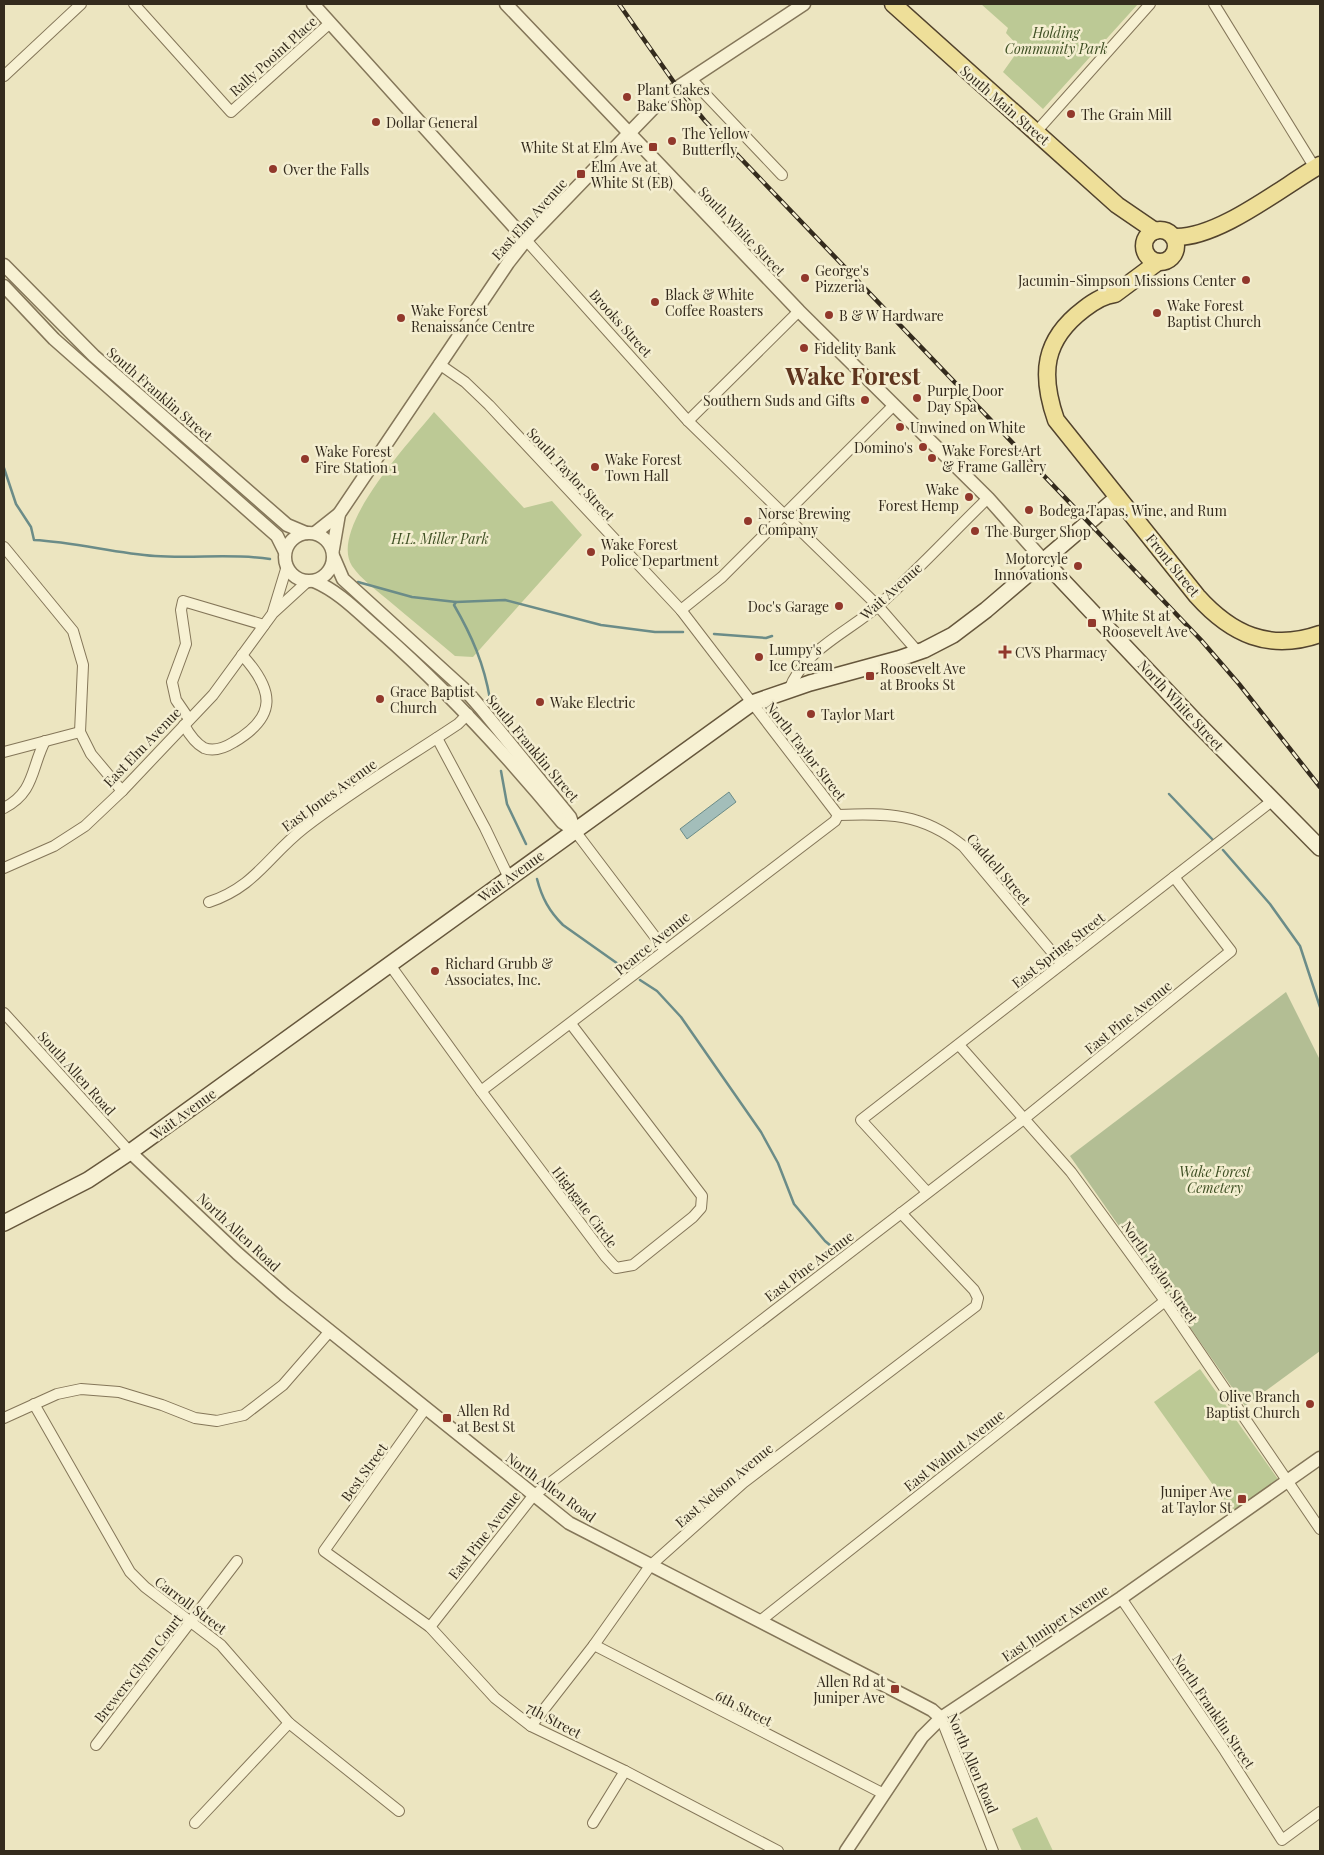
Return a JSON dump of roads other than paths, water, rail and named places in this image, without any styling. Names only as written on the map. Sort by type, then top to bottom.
[{"type":"main road","name":"South Main Street","points":[[893,4],[1117,205],[1151,247]]},
{"type":"main road","points":[[1174,245],[1213,235],[1224,224],[1317,166]]},
{"type":"main road","points":[[1164,230],[1174,245],[1168,260],[1151,247],[1164,230]]},
{"type":"main road","name":"Front Street","points":[[1151,247],[1136,270],[1112,288],[1108,295],[1089,306],[1068,324],[1058,338],[1047,369],[1047,395],[1056,420],[1197,596],[1226,623],[1245,634],[1265,640],[1298,640],[1320,634]]},
{"type":"main road","points":[[789,690],[918,652],[952,635],[971,622],[1118,497]]},
{"type":"main road","name":"North White Street","points":[[1044,561],[1272,801],[1320,848]]},
{"type":"main road","name":"Wait Avenue","points":[[4,1223],[88,1180],[130,1152],[752,703],[789,690]]},
{"type":"street","points":[[4,76],[82,4]]},
{"type":"street","name":"Rally Pooint Place","points":[[134,4],[231,112],[330,23]]},
{"type":"street","name":"Brooks Street","points":[[313,4],[688,421],[878,606],[918,652]]},
{"type":"street","name":"South White Street","points":[[506,4],[799,311],[988,498],[1044,561]]},
{"type":"street","name":"East Elm Avenue","points":[[311,533],[339,514],[508,262],[526,240],[623,142],[628,134],[666,95],[804,4]]},
{"type":"street","points":[[1036,132],[1150,4]]},
{"type":"street","points":[[1214,4],[1317,166]]},
{"type":"street","points":[[691,79],[782,175]]},
{"type":"street","name":"South Franklin Street","points":[[4,265],[94,356],[287,525],[311,533]]},
{"type":"street","name":"South Franklin Street","points":[[4,286],[54,339],[276,536],[285,552]]},
{"type":"street","points":[[688,421],[799,311]]},
{"type":"street","name":"South Taylor Street","points":[[439,364],[465,382],[489,405],[601,527],[681,610],[752,703]]},
{"type":"street","points":[[681,610],[722,577],[894,406]]},
{"type":"street","name":"Wait Avenue","points":[[789,690],[794,677],[803,664],[878,606],[988,498]]},
{"type":"street","name":"East Elm Avenue","points":[[333,554],[339,514]]},
{"type":"street","points":[[311,533],[329,542],[333,554],[327,574],[311,581],[295,577],[287,566],[285,552],[292,540],[311,533]]},
{"type":"street","points":[[4,547],[73,631],[83,665],[80,732],[91,754],[122,791]]},
{"type":"street","name":"South Franklin Street","points":[[333,554],[343,579],[473,699],[519,752],[570,817],[575,831]]},
{"type":"street","name":"East Elm Avenue","points":[[273,613],[287,566]]},
{"type":"street","name":"East Elm Avenue","points":[[4,868],[54,846],[84,826],[122,791],[213,695],[273,613],[311,581]]},
{"type":"street","name":"South Franklin Street","points":[[311,581],[332,588],[417,663],[468,714],[562,822],[575,831]]},
{"type":"street","points":[[242,655],[263,682],[266,696],[265,709],[260,722],[242,737],[218,749],[206,749],[197,743],[179,707],[172,687],[174,673],[186,644],[182,618],[183,601],[264,625]]},
{"type":"street","name":"North Taylor Street","points":[[752,703],[838,815]]},
{"type":"street","name":"East Jones Avenue","points":[[209,902],[241,888],[257,874],[278,849],[305,827],[437,738],[468,714]]},
{"type":"street","points":[[4,752],[80,732]]},
{"type":"street","points":[[437,738],[486,828],[509,878]]},
{"type":"street","points":[[4,808],[22,795],[28,787],[45,741]]},
{"type":"street","name":"East Spring Street","points":[[926,1192],[861,1120],[1272,801]]},
{"type":"street","name":"Caddell Street","points":[[838,815],[877,813],[902,815],[920,820],[950,836],[963,846],[1062,964]]},
{"type":"street","name":"Pearce Avenue","points":[[480,1091],[571,1024],[834,821],[838,815]]},
{"type":"street","points":[[575,831],[665,950]]},
{"type":"street","name":"East Pine Avenue","points":[[430,1627],[533,1496],[926,1192],[1025,1118],[1230,952],[1174,877]]},
{"type":"street","name":"Highgate Circle","points":[[390,965],[480,1091],[616,1268],[633,1264],[693,1217],[701,1208],[702,1196],[571,1024]]},
{"type":"street","name":"South Allen Road","points":[[4,1013],[130,1152]]},
{"type":"street","name":"North Taylor Street","points":[[959,1045],[1025,1118],[1076,1179],[1165,1302],[1320,1529]]},
{"type":"street","name":"North Allen Road","points":[[130,1152],[236,1253],[533,1496],[585,1532],[923,1705],[940,1718],[993,1851]]},
{"type":"street","name":"East Nelson Avenue","points":[[531,1726],[594,1645],[650,1566],[743,1483],[976,1306],[978,1298],[974,1290],[901,1213]]},
{"type":"street","name":"East Walnut Avenue","points":[[760,1621],[1165,1302]]},
{"type":"street","points":[[4,1418],[57,1394],[82,1389],[119,1392],[162,1405],[195,1418],[218,1421],[244,1415],[283,1385],[330,1331]]},
{"type":"street","name":"Carroll Street","points":[[34,1404],[130,1572],[145,1587],[221,1645],[289,1723],[398,1811]]},
{"type":"street","name":"Best Street","points":[[324,1550],[426,1409]]},
{"type":"street","name":"East Juniper Avenue","points":[[846,1851],[882,1794],[922,1737],[940,1718],[1121,1598],[1320,1458]]},
{"type":"street","name":"7th Street","points":[[324,1550],[430,1627],[495,1698],[531,1726],[624,1771],[778,1851]]},
{"type":"street","name":"Brewers Glynn Court","points":[[96,1745],[237,1560]]},
{"type":"street","name":"North Franklin Street","points":[[1121,1598],[1225,1751],[1282,1840],[1320,1812]]},
{"type":"street","name":"6th Street","points":[[594,1645],[882,1794]]},
{"type":"street","points":[[195,1823],[289,1723]]},
{"type":"street","points":[[594,1823],[624,1771]]},
{"type":"water","points":[[729,792],[736,802],[687,839],[680,829]]},
{"type":"waterway","points":[[4,468],[16,504],[31,527],[34,540],[155,556],[241,556],[270,559]]},
{"type":"waterway","points":[[358,582],[412,597],[456,602],[505,600],[601,625],[655,632],[683,632]]},
{"type":"waterway","points":[[456,602],[454,605],[472,639],[481,662],[490,699]]},
{"type":"waterway","points":[[714,634],[766,638],[772,636]]},
{"type":"waterway","points":[[501,771],[507,804],[526,844]]},
{"type":"waterway","points":[[1169,794],[1213,840]]},
{"type":"waterway","points":[[1223,850],[1270,904],[1300,946],[1320,1007]]},
{"type":"waterway","points":[[537,879],[547,904],[563,925],[628,971]]},
{"type":"waterway","points":[[640,980],[657,991],[681,1017],[761,1132],[778,1163],[794,1204],[825,1241],[843,1256]]},
{"type":"railway","points":[[619,4],[678,88],[705,121],[1201,640],[1239,684],[1320,787]]},
{"type":"place","name":"Plant Cakes Bake Shop","points":[[627,97]]},
{"type":"place","name":"The Grain Mill","points":[[1071,114]]},
{"type":"place","name":"Dollar General","points":[[376,122]]},
{"type":"place","name":"The Yellow Butterfly","points":[[672,141]]},
{"type":"place","name":"White St at Elm Ave","points":[[653,147]]},
{"type":"place","name":"Over the Falls","points":[[273,169]]},
{"type":"place","name":"Elm Ave at White St (EB)","points":[[581,174]]},
{"type":"place","name":"George's Pizzeria","points":[[805,278]]},
{"type":"place","name":"Jacumin-Simpson Missions Center","points":[[1246,280]]},
{"type":"place","name":"Black & White Coffee Roasters","points":[[655,302]]},
{"type":"place","name":"Wake Forest Baptist Church","points":[[1157,313]]},
{"type":"place","name":"B & W Hardware","points":[[829,315]]},
{"type":"place","name":"Wake Forest Renaissance Centre","points":[[401,318]]},
{"type":"place","name":"Fidelity Bank","points":[[804,348]]},
{"type":"place","name":"Purple Door Day Spa","points":[[917,398]]},
{"type":"place","name":"Southern Suds and Gifts","points":[[865,400]]},
{"type":"place","name":"Unwined on White","points":[[900,427]]},
{"type":"place","name":"Domino's","points":[[923,447]]},
{"type":"place","name":"Wake Forest Art & Frame Gallery","points":[[932,458]]},
{"type":"place","name":"Wake Forest Fire Station 1","points":[[305,459]]},
{"type":"place","name":"Wake Forest Town Hall","points":[[595,467]]},
{"type":"place","name":"Wake Forest Hemp","points":[[969,497]]},
{"type":"place","name":"Bodega Tapas, Wine, and Rum","points":[[1029,510]]},
{"type":"place","name":"Norse Brewing Company","points":[[748,521]]},
{"type":"place","name":"The Burger Shop","points":[[975,531]]},
{"type":"place","name":"Wake Forest Police Department","points":[[591,552]]},
{"type":"place","name":"Motorcyle Innovations","points":[[1078,566]]},
{"type":"place","name":"Doc's Garage","points":[[839,606]]},
{"type":"place","name":"White St at Roosevelt Ave","points":[[1092,623]]},
{"type":"place","name":"CVS Pharmacy","points":[[1005,652]]},
{"type":"place","name":"Lumpy's Ice Cream","points":[[759,657]]},
{"type":"place","name":"Roosevelt Ave at Brooks St","points":[[870,676]]},
{"type":"place","name":"Grace Baptist Church","points":[[380,699]]},
{"type":"place","name":"Wake Electric","points":[[540,702]]},
{"type":"place","name":"Taylor Mart","points":[[811,714]]},
{"type":"place","name":"Richard Grubb & Associates, Inc.","points":[[435,971]]},
{"type":"place","name":"Olive Branch Baptist Church","points":[[1310,1404]]},
{"type":"place","name":"Allen Rd at Best St","points":[[447,1418]]},
{"type":"place","name":"Juniper Ave at Taylor St","points":[[1242,1499]]},
{"type":"place","name":"Allen Rd at Juniper Ave","points":[[895,1689]]},
{"type":"district","name":"Wake Forest","points":[[853,375]]},
{"type":"park label","name":"Holding Community Park","points":[[1056,40]]},
{"type":"park label","name":"H.L. Miller Park","points":[[440,538]]},
{"type":"park label","name":"Wake Forest Cemetery","points":[[1215,1180]]}]
